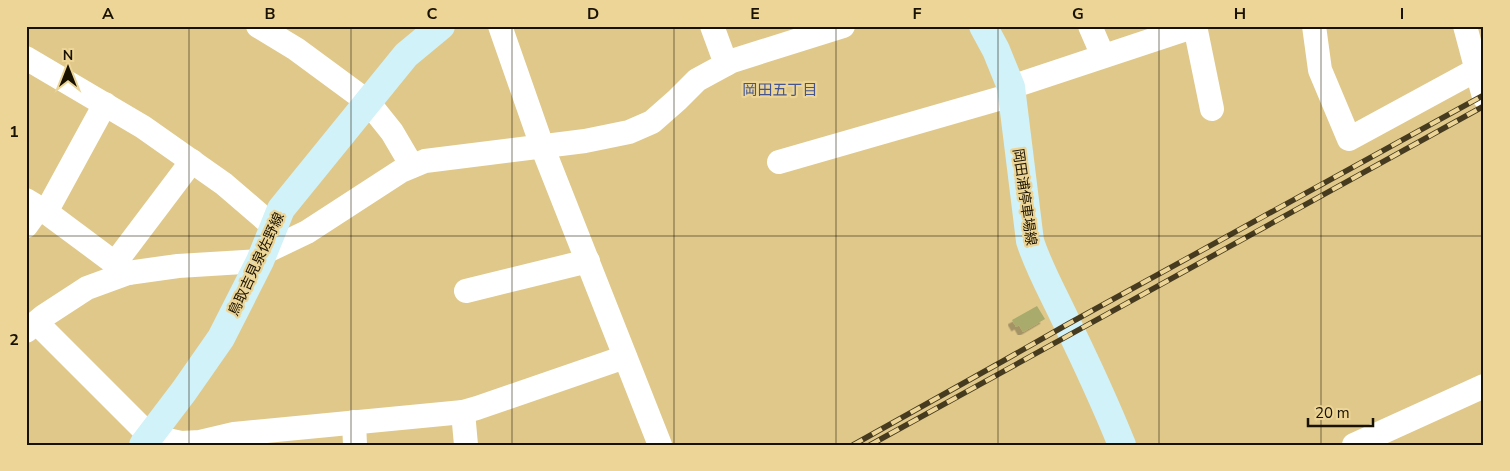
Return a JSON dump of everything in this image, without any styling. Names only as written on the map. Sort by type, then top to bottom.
[{"type":"main road","name":"鳥取吉見泉佐野線","points":[[146,440],[222,338],[262,257],[280,209],[406,55],[441,26]]},
{"type":"main road","name":"岡田浦停車場線","points":[[983,26],[996,50],[1012,91],[1030,240],[1036,259],[1122,445]]},
{"type":"street","points":[[258,26],[296,49],[368,102],[392,132],[412,166]]},
{"type":"street","points":[[500,26],[542,146],[660,445]]},
{"type":"street","points":[[712,26],[726,64]]},
{"type":"street","points":[[1090,26],[1103,56]]},
{"type":"street","points":[[779,162],[1012,91],[1103,56],[1195,26],[1212,110]]},
{"type":"street","points":[[1314,26],[1320,70],[1349,139],[1476,70]]},
{"type":"street","points":[[1465,26],[1484,98]]},
{"type":"street","points":[[105,104],[34,212],[122,268],[178,266],[262,257],[307,232],[401,171],[424,161],[585,141],[629,132],[652,122],[678,100],[697,80],[732,61],[840,27]]},
{"type":"street","points":[[26,58],[143,127],[224,184],[274,227]]},
{"type":"street","points":[[192,161],[122,268],[33,319],[146,440],[181,443],[200,442],[234,434],[354,433],[463,412],[626,356]]},
{"type":"street","points":[[466,291],[588,261]]},
{"type":"street","points":[[1354,445],[1484,386]]},
{"type":"street","points":[[463,412],[466,445]]},
{"type":"building","points":[[1037,306],[1045,319],[1023,332],[1019,325],[1016,327],[1012,320]]},
{"type":"railway","points":[[853,445],[1068,324],[1484,95]]},
{"type":"railway","points":[[870,445],[1484,106]]},
{"type":"district","name":"岡田五丁目","points":[[780,90]]}]
